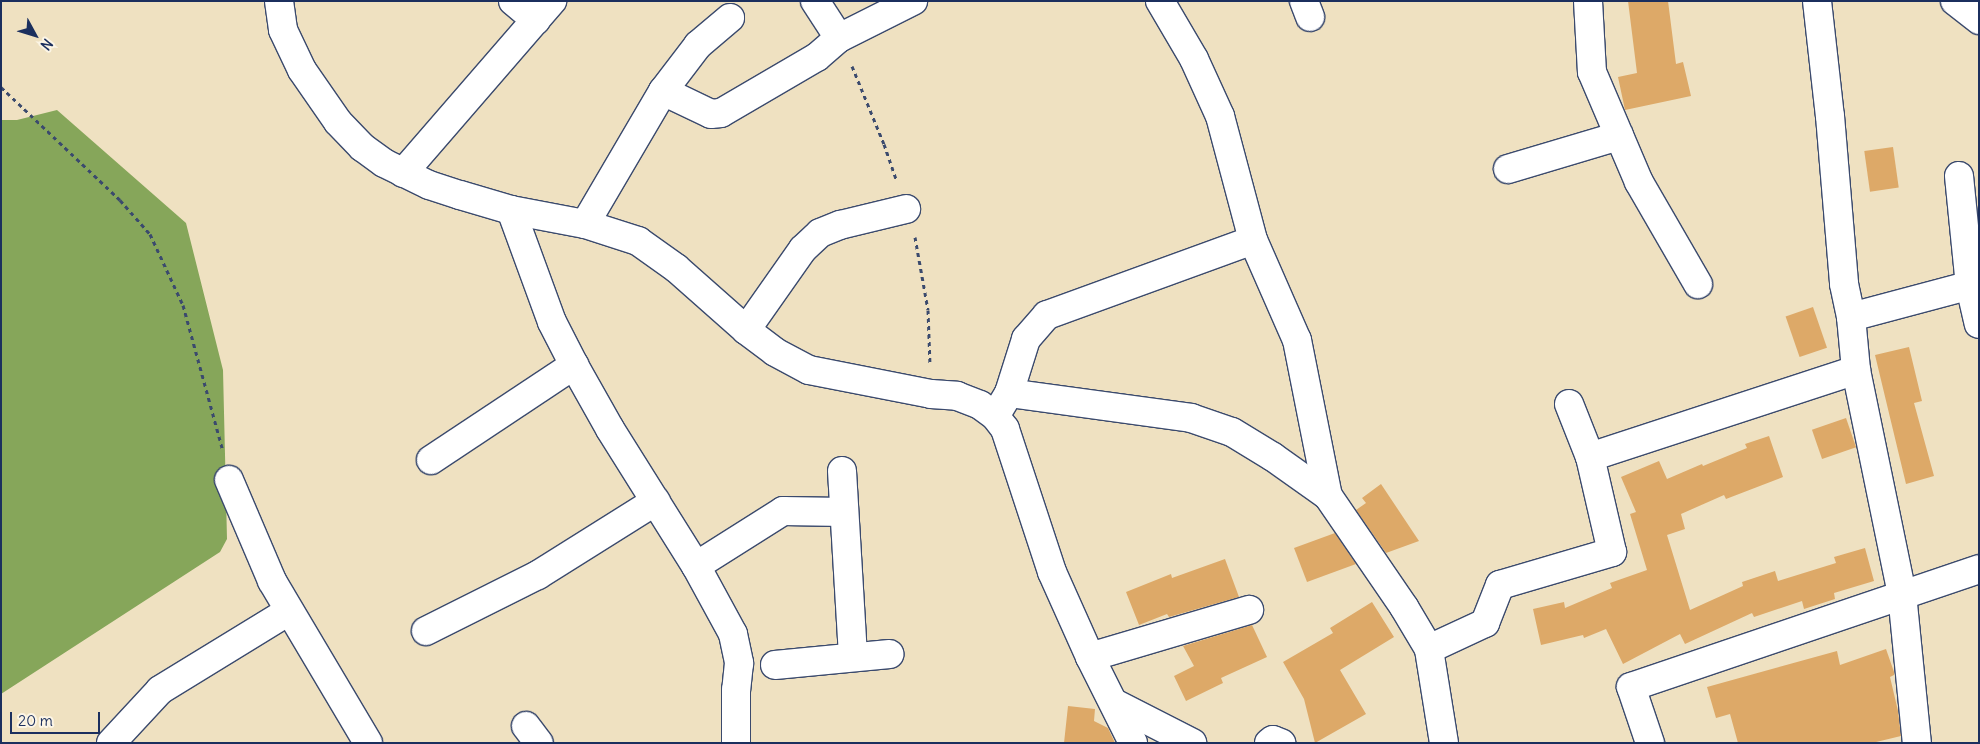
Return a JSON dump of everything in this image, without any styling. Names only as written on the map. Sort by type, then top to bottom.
[{"type":"street","points":[[279,1],[283,30],[302,70],[338,122],[362,147],[404,173],[429,185],[511,210],[585,224],[638,241],[676,268],[746,330],[775,352],[809,370],[931,394],[957,396],[980,404],[995,416],[1005,429],[1052,572],[1090,657],[1133,743]]},
{"type":"street","points":[[404,173],[544,11],[513,1]]},
{"type":"street","points":[[815,1],[839,38]]},
{"type":"street","points":[[663,91],[711,114],[721,113],[816,57],[839,38],[913,1]]},
{"type":"street","points":[[1160,1],[1194,59],[1220,116],[1253,240],[1297,340],[1328,496]]},
{"type":"street","points":[[1588,1],[1592,72],[1639,182],[1698,284]]},
{"type":"street","points":[[1817,1],[1830,116],[1844,284],[1851,317],[1856,370],[1902,594],[1917,743]]},
{"type":"street","points":[[1954,1],[1979,20]]},
{"type":"street","points":[[585,224],[663,91],[698,45],[730,18]]},
{"type":"street","points":[[1508,169],[1620,136]]},
{"type":"street","points":[[1959,176],[1979,324]]},
{"type":"street","points":[[746,330],[802,249],[820,233],[840,225],[906,209]]},
{"type":"street","points":[[511,210],[552,322],[574,365],[610,429],[696,566],[733,634],[739,663],[736,743]]},
{"type":"street","points":[[995,416],[1009,393],[1026,339],[1047,316],[1253,240]]},
{"type":"street","points":[[1851,317],[1974,285]]},
{"type":"street","points":[[431,460],[574,365]]},
{"type":"street","points":[[1590,457],[1856,370]]},
{"type":"street","points":[[1009,393],[1191,418],[1232,432],[1273,457],[1328,496],[1404,607],[1429,649],[1444,743]]},
{"type":"street","points":[[1429,649],[1485,623],[1500,585],[1612,552],[1590,457],[1569,404]]},
{"type":"street","points":[[842,471],[853,657]]},
{"type":"street","points":[[229,480],[272,581],[368,743]]},
{"type":"street","points":[[426,631],[538,575],[656,501]]},
{"type":"street","points":[[696,566],[783,511],[844,512]]},
{"type":"street","points":[[1650,743],[1631,687],[1979,569]]},
{"type":"street","points":[[1090,657],[1249,610]]},
{"type":"street","points":[[111,743],[160,690],[289,611]]},
{"type":"street","points":[[775,665],[889,654]]},
{"type":"street","points":[[1114,703],[1192,743]]},
{"type":"street","points":[[1269,743],[1272,740],[1281,743]]},
{"type":"path","points":[[1,87],[120,200],[150,234],[183,305],[219,431],[229,480]]},
{"type":"green space","points":[[57,110],[186,223],[223,370],[227,539],[220,552],[1,694],[1,120],[17,120]]},
{"type":"building","points":[[1628,1],[1668,1],[1676,64],[1683,62],[1691,96],[1625,110],[1618,77],[1637,73]]},
{"type":"building","points":[[1893,147],[1899,188],[1870,192],[1864,151]]},
{"type":"building","points":[[1813,307],[1827,348],[1800,357],[1786,316]]},
{"type":"building","points":[[1909,347],[1922,401],[1914,403],[1934,476],[1906,484],[1875,355]]},
{"type":"building","points":[[1846,418],[1856,447],[1822,459],[1812,430]]},
{"type":"building","points":[[1769,436],[1783,477],[1726,499],[1724,495],[1681,514],[1685,529],[1667,535],[1690,610],[1743,586],[1742,582],[1775,571],[1778,581],[1836,563],[1834,557],[1865,548],[1874,581],[1834,593],[1835,599],[1804,609],[1802,601],[1754,617],[1752,613],[1685,644],[1680,634],[1623,664],[1606,629],[1584,638],[1583,635],[1541,645],[1533,609],[1564,602],[1565,608],[1612,588],[1610,583],[1647,570],[1630,514],[1636,512],[1621,477],[1659,461],[1667,479],[1747,448],[1745,444]]},
{"type":"building","points":[[1381,484],[1419,541],[1386,553],[1356,510],[1366,503],[1362,498]]},
{"type":"building","points":[[1335,533],[1356,564],[1307,582],[1294,548]]},
{"type":"building","points":[[1225,559],[1239,597],[1169,617],[1167,614],[1139,625],[1126,592],[1171,574],[1172,578]]},
{"type":"building","points":[[1372,602],[1394,637],[1340,670],[1366,714],[1315,743],[1304,699],[1283,662],[1333,633],[1330,628]]},
{"type":"building","points":[[1252,625],[1267,657],[1221,678],[1223,683],[1186,701],[1174,676],[1194,666],[1183,646]]},
{"type":"building","points":[[1886,649],[1894,672],[1894,675],[1890,677],[1898,711],[1901,736],[1872,743],[1738,743],[1730,714],[1716,718],[1707,687],[1837,651],[1840,665]]},
{"type":"building","points":[[1068,706],[1095,709],[1094,721],[1108,728],[1115,743],[1064,743]]}]
